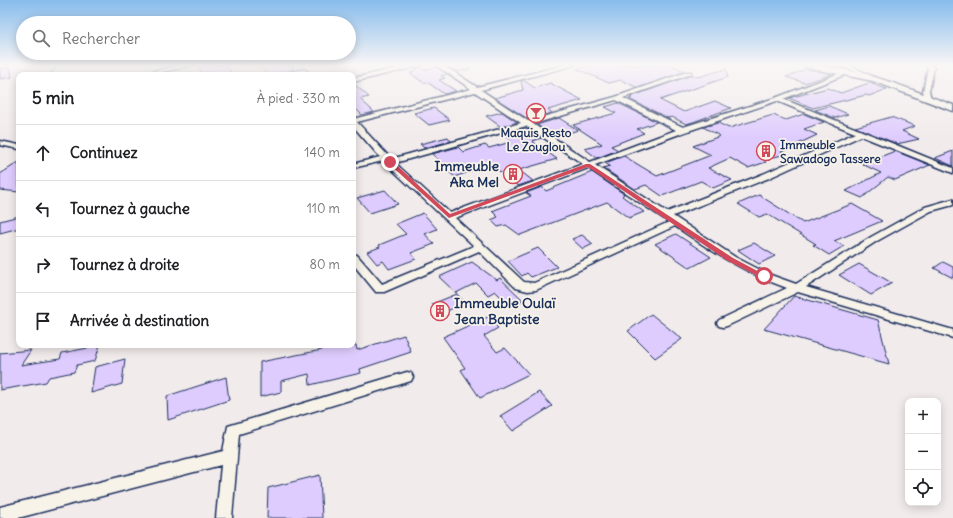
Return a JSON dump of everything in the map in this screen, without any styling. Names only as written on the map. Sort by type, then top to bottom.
[{"type":"street","points":[[356,121],[478,89]]},
{"type":"street","points":[[356,165],[388,160],[461,143],[526,123],[617,98],[642,89]]},
{"type":"street","points":[[449,216],[682,130],[777,99],[799,89]]},
{"type":"street","points":[[903,89],[953,108]]},
{"type":"street","points":[[926,89],[928,98]]},
{"type":"street","points":[[475,90],[731,259],[764,276],[797,288],[953,334]]},
{"type":"street","points":[[617,98],[682,130]]},
{"type":"street","points":[[777,99],[953,171]]},
{"type":"street","points":[[356,125],[388,160],[449,216],[520,285],[528,287],[536,286],[675,222]]},
{"type":"street","points":[[665,216],[766,176],[862,133]]},
{"type":"street","points":[[0,143],[16,146]]},
{"type":"street","points":[[723,323],[797,288],[874,239],[928,208],[953,202]]},
{"type":"street","points":[[356,261],[380,289],[480,247]]},
{"type":"street","points":[[224,518],[229,456],[233,430],[408,377]]},
{"type":"street","points":[[0,515],[229,456]]},
{"type":"building","points":[[356,89],[360,89],[369,97],[360,99],[374,112],[362,115],[356,109]]},
{"type":"building","points":[[437,89],[453,89],[456,91],[444,94]]},
{"type":"building","points":[[562,89],[582,100],[548,110],[552,113],[528,119],[495,98],[523,90]]},
{"type":"building","points":[[652,89],[692,89],[660,100],[684,112],[715,101],[731,108],[686,124],[672,117],[668,118],[629,99],[632,98],[630,97]]},
{"type":"building","points":[[823,89],[831,89],[841,93],[852,89],[887,89],[869,96],[866,95],[813,108],[789,98]]},
{"type":"building","points":[[618,103],[657,122],[637,129],[644,133],[611,146],[618,150],[597,158],[585,149],[602,144],[573,125],[616,113],[605,107]]},
{"type":"building","points":[[829,106],[848,114],[835,118],[815,110]]},
{"type":"building","points":[[434,108],[450,120],[429,125],[414,113]]},
{"type":"building","points":[[502,112],[517,122],[501,127],[486,116]]},
{"type":"building","points":[[804,114],[824,122],[804,129],[817,135],[781,152],[785,154],[764,160],[766,162],[748,168],[730,158],[708,168],[732,180],[713,188],[701,181],[662,196],[646,185],[635,189],[603,168],[610,166],[605,163],[624,156],[657,176],[711,155],[693,146],[720,136],[703,127],[718,123],[729,128],[773,115],[786,120]]},
{"type":"building","points":[[891,117],[915,126],[902,131],[919,139],[897,144],[855,127]]},
{"type":"building","points":[[559,118],[578,130],[559,136],[556,134],[552,135],[537,125]]},
{"type":"building","points":[[526,128],[542,138],[532,141],[557,159],[519,170],[533,181],[518,186],[490,164],[455,177],[444,168],[446,167],[432,154],[458,147],[463,152],[485,145],[489,148],[511,142],[506,137],[513,135],[509,132]]},
{"type":"building","points":[[448,137],[451,141],[424,148],[420,144]]},
{"type":"building","points":[[895,151],[930,165],[895,180],[888,177],[862,198],[846,191],[881,173],[862,164]]},
{"type":"building","points":[[953,151],[953,166],[935,158]]},
{"type":"building","points":[[16,164],[16,192],[0,190],[0,174]]},
{"type":"building","points":[[592,172],[624,194],[622,196],[644,212],[629,218],[607,202],[520,235],[506,225],[498,227],[491,220],[498,217],[492,211],[531,196],[526,193],[542,187],[546,191]]},
{"type":"building","points":[[385,190],[398,204],[370,213],[357,198]]},
{"type":"building","points":[[759,195],[803,223],[852,204],[882,221],[834,241],[844,246],[829,255],[813,245],[816,244],[767,214],[759,217],[738,204]]},
{"type":"building","points":[[423,213],[437,229],[425,234],[434,244],[411,253],[416,259],[389,269],[383,261],[377,264],[367,252],[380,247],[379,245],[406,234],[396,224]]},
{"type":"building","points":[[16,217],[16,229],[0,233],[0,221]]},
{"type":"building","points":[[676,234],[711,257],[690,268],[655,244]]},
{"type":"building","points":[[582,235],[593,244],[583,249],[572,239]]},
{"type":"building","points":[[754,243],[775,256],[759,264],[738,250]]},
{"type":"building","points":[[538,248],[557,267],[531,277],[527,273],[522,276],[508,261]]},
{"type":"building","points":[[472,262],[497,280],[500,278],[523,300],[510,306],[495,291],[488,295],[476,283],[456,293],[439,277]]},
{"type":"building","points":[[943,262],[953,267],[953,278],[934,268]]},
{"type":"building","points":[[859,264],[892,283],[871,295],[839,275]]},
{"type":"building","name":"Immeuble Oulaï Jean Baptiste","points":[[457,294],[465,303],[440,314],[432,304]]},
{"type":"building","points":[[794,296],[878,320],[889,364],[764,329]]},
{"type":"building","points":[[651,314],[682,339],[655,358],[628,331]]},
{"type":"building","points":[[488,317],[498,328],[484,336],[497,352],[505,348],[529,374],[480,398],[461,370],[465,368],[443,337]]},
{"type":"building","points":[[404,335],[411,352],[360,369],[361,373],[310,385],[309,374],[281,381],[281,392],[260,397],[260,362],[322,350],[322,348],[356,348],[356,345],[357,350]]},
{"type":"building","points":[[88,348],[99,348],[95,361],[77,365],[74,372],[49,377],[46,382],[0,390],[0,353],[31,350],[21,365],[60,359],[62,353]]},
{"type":"building","points":[[125,359],[122,384],[91,393],[95,367]]},
{"type":"building","points":[[226,377],[229,400],[168,420],[167,396]]},
{"type":"building","points":[[539,392],[552,406],[513,431],[500,416]]},
{"type":"building","points":[[320,475],[322,518],[267,518],[268,488]]},
{"type":"place","name":"Maquis Resto Le Zouglou","points":[[536,113]]},
{"type":"place","name":"Immeuble Sawadogo Tassere","points":[[766,151]]},
{"type":"place","name":"Immeuble Aka Mel","points":[[513,174]]},
{"type":"place","name":"Immeuble Oulaï Jean Baptiste","points":[[440,311]]},
{"type":"route","points":[[390,162],[449,216],[491,202],[588,165],[731,259],[764,276]]}]
